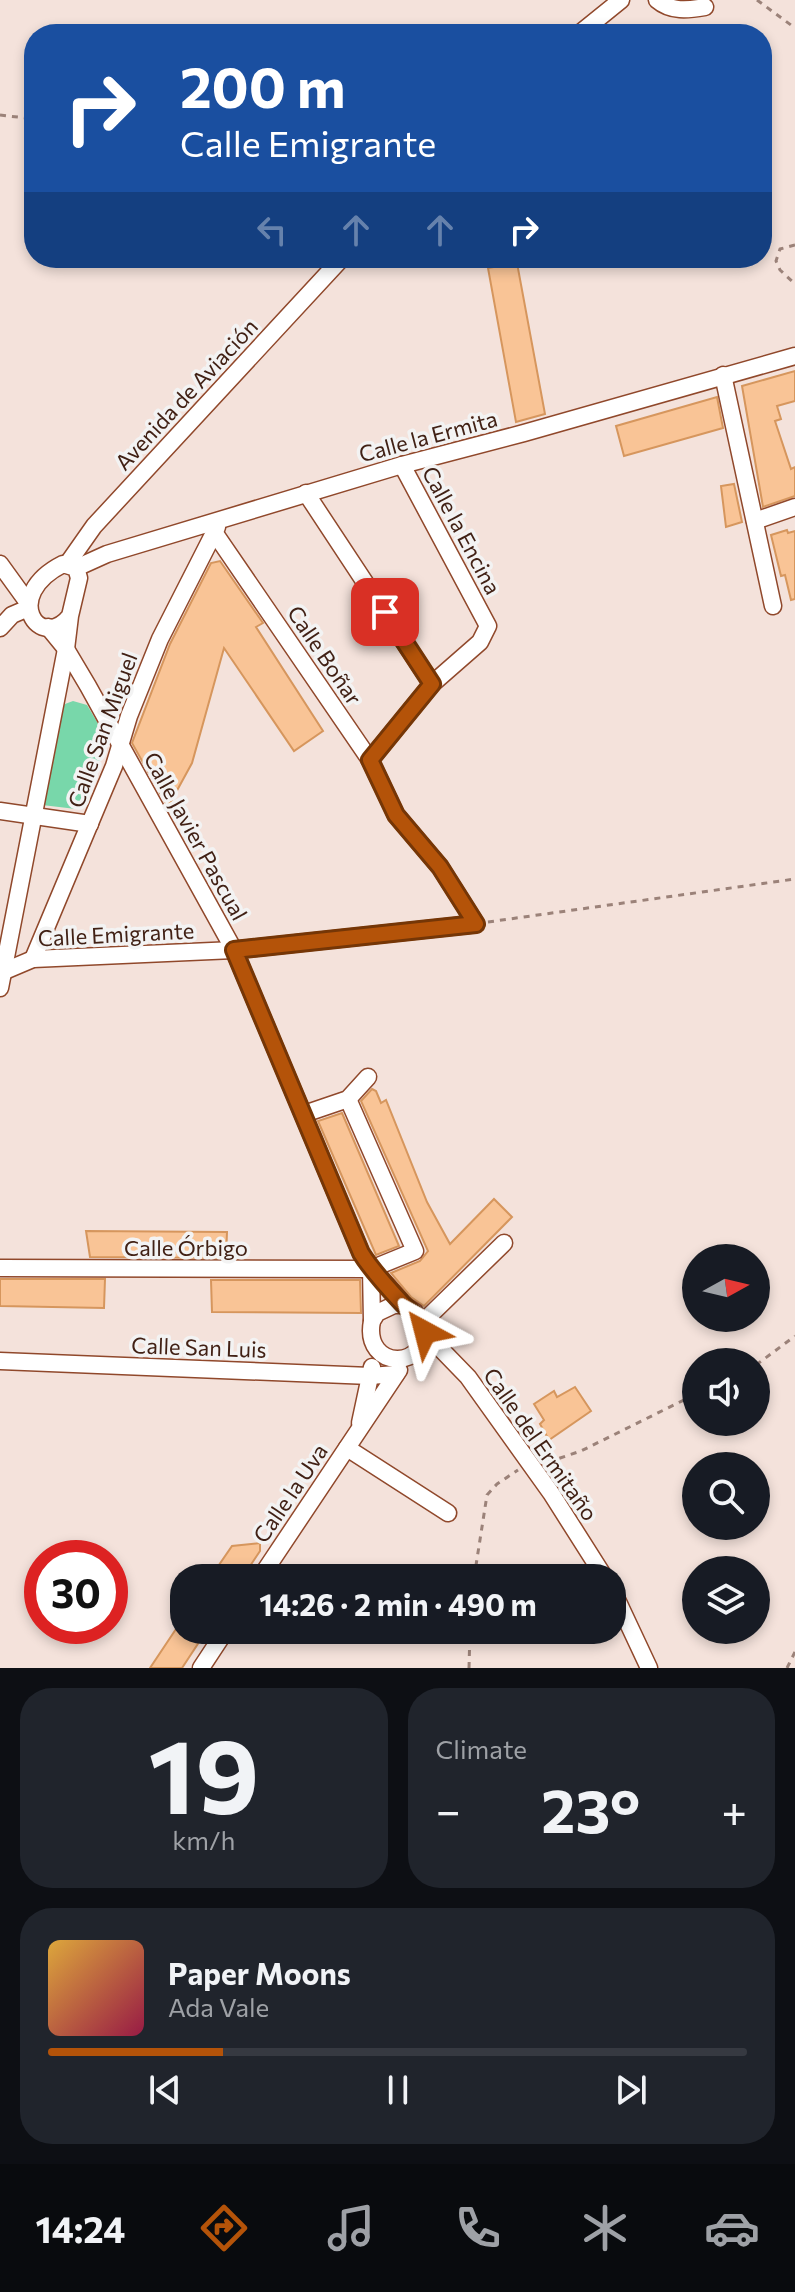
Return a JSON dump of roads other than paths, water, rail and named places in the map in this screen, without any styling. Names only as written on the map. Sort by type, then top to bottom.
[{"type":"street","points":[[657,0],[665,7],[685,10],[705,7]]},
{"type":"street","points":[[591,24],[619,1]]},
{"type":"street","name":"Avenida de Aviación","points":[[72,566],[94,526],[333,268]]},
{"type":"street","name":"Calle la Ermita","points":[[72,566],[217,526],[306,493],[402,465],[795,356]]},
{"type":"street","points":[[723,375],[773,606]]},
{"type":"street","name":"Calle la Encina","points":[[370,760],[432,684],[480,642],[488,626],[402,465]]},
{"type":"street","points":[[306,493],[432,684]]},
{"type":"street","points":[[755,521],[795,507]]},
{"type":"street","name":"Calle San Miguel","points":[[33,959],[90,824],[160,639],[217,526]]},
{"type":"street","name":"Calle Boñar","points":[[217,526],[370,760],[396,815],[440,867],[476,924]]},
{"type":"street","points":[[0,564],[28,599]]},
{"type":"street","points":[[0,628],[59,565],[72,566],[79,578],[1,978]]},
{"type":"street","name":"Calle Javier Pascual","points":[[28,599],[35,623],[48,627],[66,649],[234,950],[361,1253],[371,1269],[404,1305]]},
{"type":"street","points":[[48,627],[61,624],[70,616]]},
{"type":"street","points":[[0,811],[90,824]]},
{"type":"street","name":"Calle Emigrante","points":[[1,978],[33,959],[234,950],[476,924]]},
{"type":"street","points":[[304,1114],[348,1099],[368,1077]]},
{"type":"street","points":[[348,1099],[415,1251],[371,1269]]},
{"type":"street","points":[[423,1322],[504,1243]]},
{"type":"street","name":"Calle Órbigo","points":[[0,1268],[371,1269]]},
{"type":"street","name":"Calle Javier Pascual","points":[[371,1269],[372,1321]]},
{"type":"street","points":[[404,1305],[423,1322],[424,1341],[420,1350],[389,1358],[371,1341],[372,1321],[385,1308],[404,1305]]},
{"type":"street","name":"Calle la Uva","points":[[358,1432],[376,1349]]},
{"type":"street","name":"Calle la Uva","points":[[269,1564],[396,1374],[420,1350]]},
{"type":"street","name":"Calle del Ermitaño","points":[[420,1350],[468,1377],[596,1564]]},
{"type":"street","name":"Calle San Luis","points":[[0,1361],[370,1376],[396,1374]]},
{"type":"street","points":[[347,1448],[448,1513]]},
{"type":"street","points":[[626,1619],[649,1668]]},
{"type":"street","points":[[201,1668],[217,1644]]}]
